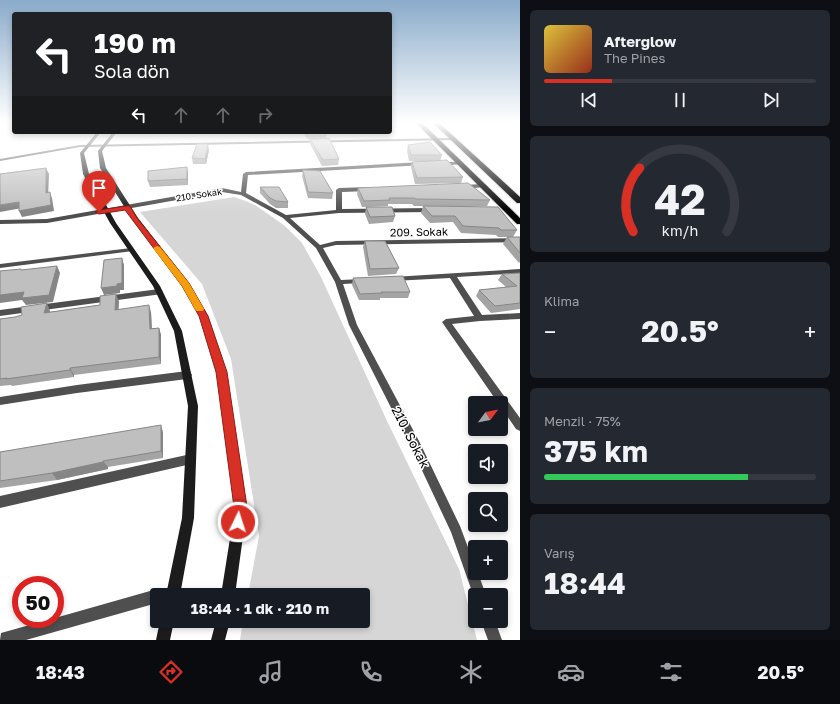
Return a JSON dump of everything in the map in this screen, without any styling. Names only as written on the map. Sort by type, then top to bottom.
[{"type":"main road","points":[[83,152],[86,174],[106,211],[159,292],[178,331],[193,406],[188,518],[175,588]]},
{"type":"main road","points":[[100,152],[103,168],[123,208],[134,219],[186,285],[204,316],[222,372],[241,507],[229,588]]},
{"type":"main road","points":[[449,152],[520,222]]},
{"type":"main road","points":[[467,152],[520,201]]},
{"type":"main road","points":[[163,640],[166,628]]},
{"type":"main road","points":[[218,640],[221,628]]},
{"type":"street","points":[[0,160],[51,152]]},
{"type":"street","points":[[243,194],[246,174],[384,165],[461,163]]},
{"type":"street","points":[[455,187],[484,186]]},
{"type":"street","points":[[339,211],[339,190],[377,189]]},
{"type":"street","name":"210. Sokak","points":[[0,222],[47,220],[222,190],[243,194],[285,217],[319,247],[339,282],[353,325],[415,444],[456,530],[477,588]]},
{"type":"street","points":[[285,217],[339,211],[437,210]]},
{"type":"street","points":[[500,210],[508,210]]},
{"type":"street","name":"209. Sokak","points":[[319,247],[336,243],[520,240]]},
{"type":"street","points":[[0,266],[131,250]]},
{"type":"street","points":[[384,279],[520,271]]},
{"type":"street","points":[[452,276],[480,318]]},
{"type":"street","points":[[339,282],[369,280]]},
{"type":"street","points":[[0,313],[159,292]]},
{"type":"street","points":[[520,316],[480,318],[446,322],[520,426]]},
{"type":"street","points":[[0,401],[77,389],[187,375]]},
{"type":"street","points":[[0,502],[191,459]]},
{"type":"street","points":[[0,640],[150,598]]},
{"type":"street","points":[[491,628],[495,640]]},
{"type":"shaded area","points":[[234,197],[255,205],[285,226],[302,243],[321,277],[387,421],[459,569],[468,604],[468,628],[474,628],[477,640],[240,640],[242,628],[370,628],[370,588],[249,588],[259,536],[231,359],[202,284],[140,212]]},
{"type":"building","points":[[194,152],[206,152],[205,159],[192,158]]},
{"type":"building","points":[[318,152],[336,152],[339,159],[323,160]]},
{"type":"building","points":[[410,152],[439,152],[442,155],[411,155]]},
{"type":"building","points":[[447,160],[463,177],[417,178],[412,162]]},
{"type":"building","points":[[187,167],[187,179],[148,181],[148,171]]},
{"type":"building","points":[[46,168],[46,193],[50,192],[51,205],[19,211],[19,202],[0,205],[0,174]]},
{"type":"building","points":[[303,170],[320,171],[333,193],[308,192]]},
{"type":"building","points":[[468,183],[490,200],[389,198],[390,200],[364,201],[358,188]]},
{"type":"building","points":[[260,187],[279,187],[288,202],[276,201],[270,198]]},
{"type":"building","points":[[423,206],[498,207],[517,230],[463,226],[455,216],[432,216]]},
{"type":"building","points":[[366,207],[392,207],[395,216],[370,217]]},
{"type":"building","points":[[507,237],[520,237],[520,253]]},
{"type":"building","points":[[365,241],[385,241],[399,268],[370,269]]},
{"type":"building","points":[[122,258],[122,283],[117,284],[117,286],[101,288],[104,260]]},
{"type":"building","points":[[57,266],[49,295],[22,298],[24,292],[0,295],[0,271]]},
{"type":"building","points":[[520,273],[520,303],[495,306],[479,290],[517,286],[502,274]]},
{"type":"building","points":[[403,276],[410,292],[360,294],[353,278]]},
{"type":"building","points":[[116,294],[115,310],[149,305],[150,329],[159,328],[159,357],[70,368],[70,370],[0,379],[0,319],[22,315],[21,307],[47,303],[44,313],[100,305],[100,296]]},
{"type":"building","points":[[161,425],[161,451],[103,461],[52,473],[0,481],[0,452]]},
{"type":"slow traffic","points":[[157,248],[186,285],[200,309]]},
{"type":"route","points":[[99,212],[127,208],[186,285],[204,316],[222,372],[241,507],[238,522]]}]
